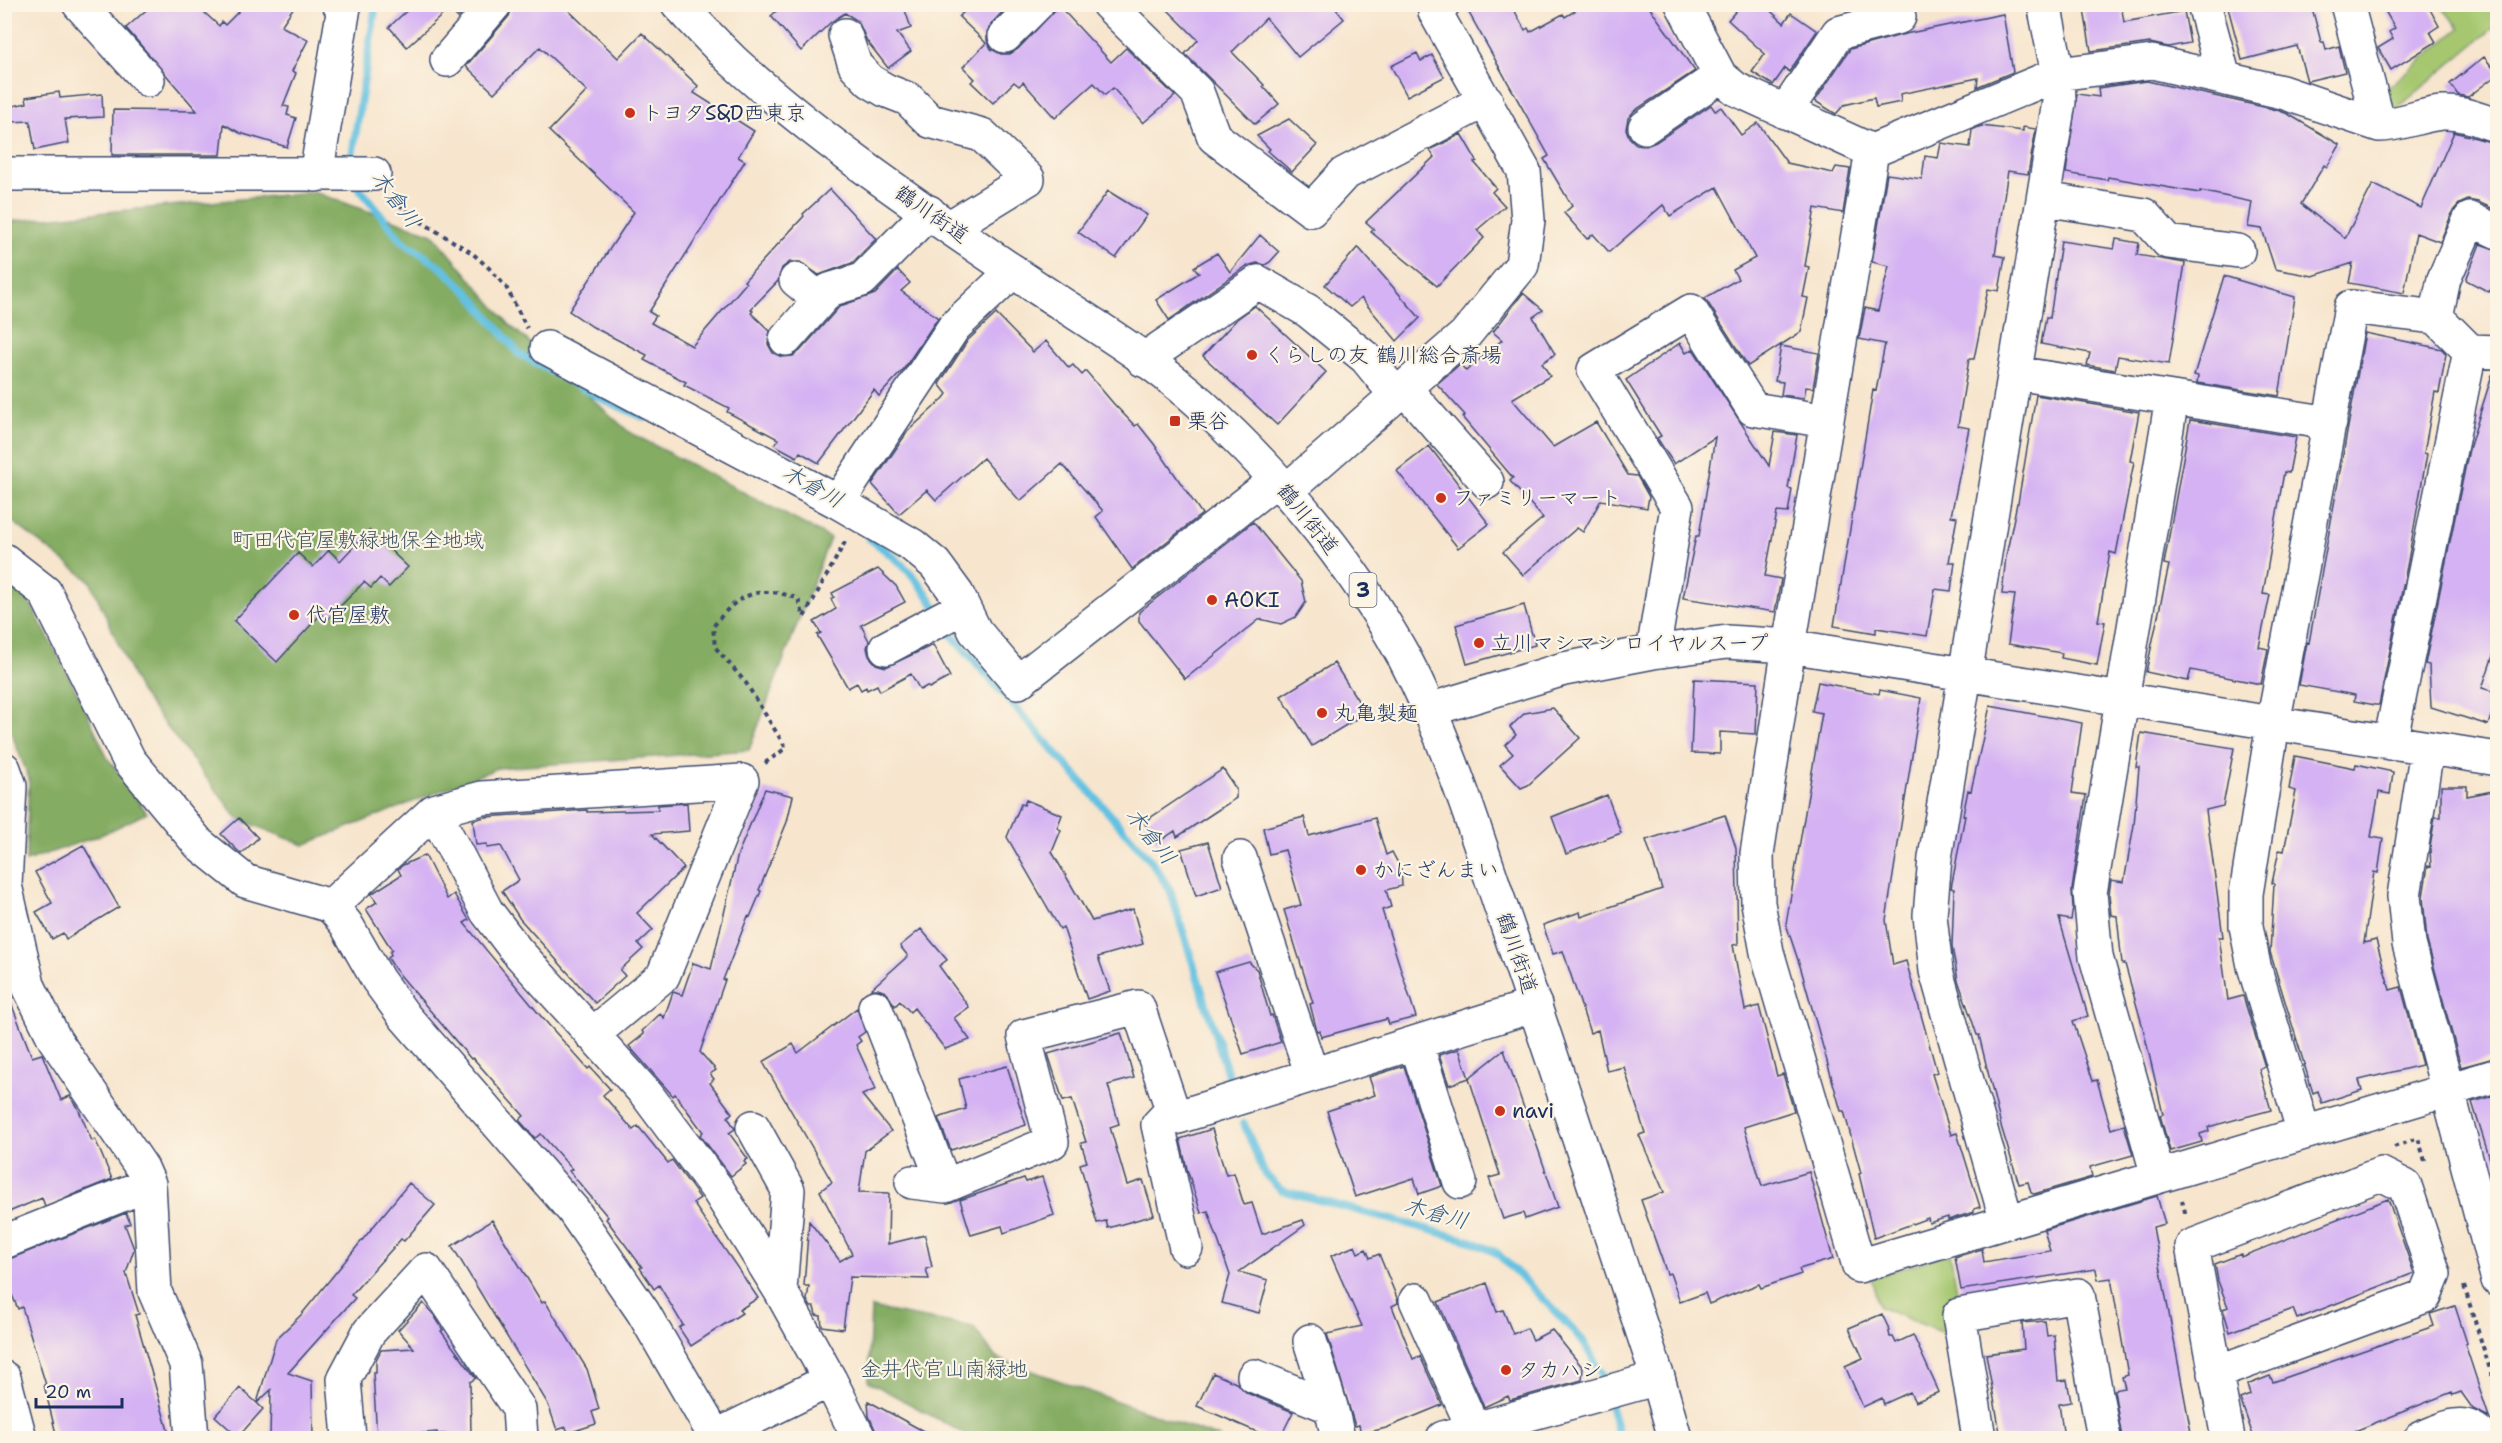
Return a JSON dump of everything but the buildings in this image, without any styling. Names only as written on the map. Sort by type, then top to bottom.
[{"type":"street","points":[[79,4],[148,80]]},
{"type":"street","points":[[322,175],[344,7],[339,4]]},
{"type":"street","points":[[447,60],[495,4]]},
{"type":"street","name":"鶴川街道","points":[[678,4],[733,61],[854,159],[1143,360],[1197,401],[1254,455],[1326,538],[1355,578],[1405,660],[1454,770],[1535,1005],[1658,1378],[1675,1438]]},
{"type":"street","points":[[1005,36],[1037,4]]},
{"type":"street","points":[[1108,4],[1197,92],[1214,137],[1311,210],[1344,174],[1485,100]]},
{"type":"street","points":[[1682,4],[1720,76],[1736,89],[1872,151],[2058,74],[2152,62],[2282,92],[2379,125],[2396,125],[2442,113],[2460,114],[2498,126]]},
{"type":"street","points":[[2007,1222],[1936,971],[1930,915],[1935,858],[2059,102],[2058,74],[2044,4]]},
{"type":"street","points":[[2204,4],[2224,78]]},
{"type":"street","points":[[2347,4],[2379,125]]},
{"type":"street","points":[[547,348],[838,502],[912,545],[935,564],[947,616],[975,631],[1018,682],[1281,486],[1400,391],[1465,335],[1522,265],[1528,220],[1524,171],[1439,8]]},
{"type":"street","points":[[1785,112],[1830,24],[1899,17]]},
{"type":"street","points":[[786,339],[808,290],[829,290],[862,280],[939,220],[1028,179],[982,135],[930,121],[908,99],[870,81],[855,65],[845,35]]},
{"type":"street","points":[[1645,127],[1720,76]]},
{"type":"street","points":[[1872,151],[1789,646],[1757,854],[1758,903],[1767,952],[1859,1266],[2498,1075]]},
{"type":"street","points":[[4,174],[374,174]]},
{"type":"street","points":[[2044,199],[2144,214],[2168,242],[2216,258]]},
{"type":"street","points":[[2436,317],[2444,279],[2470,219],[2498,231]]},
{"type":"street","points":[[838,502],[954,327],[1012,271]]},
{"type":"street","points":[[1143,360],[1258,282],[1308,311],[1366,358],[1487,482]]},
{"type":"street","points":[[2304,1133],[2254,966],[2246,926],[2246,894],[2273,724],[2352,307],[2436,317],[2484,351],[2390,743]]},
{"type":"street","points":[[1653,652],[1677,507],[1594,370],[1691,311],[1753,409],[1827,421]]},
{"type":"street","points":[[2015,373],[2330,423]]},
{"type":"street","points":[[2158,1176],[2096,957],[2090,893],[2172,398]]},
{"type":"street","points":[[4,560],[45,592],[129,760],[199,844],[245,881],[331,906],[346,924],[378,980],[405,1017],[573,1210],[643,1312],[715,1438],[830,1380]]},
{"type":"street","points":[[886,648],[947,616]]},
{"type":"street","points":[[1429,710],[1564,669],[1653,652],[1727,642],[1789,646],[2498,759]]},
{"type":"street","points":[[2427,749],[2404,896],[2409,944],[2498,1280]]},
{"type":"street","points":[[4,769],[10,786],[5,885],[28,986],[55,1040],[142,1168],[148,1184],[154,1292],[186,1364],[192,1438]]},
{"type":"street","points":[[331,906],[434,811],[482,798],[742,781],[663,976],[592,1035]]},
{"type":"street","points":[[434,811],[487,912],[516,950],[647,1095],[718,1190],[780,1290],[859,1438]]},
{"type":"street","points":[[1240,858],[1312,1075]]},
{"type":"street","points":[[912,1182],[945,1186],[1052,1142],[1024,1036],[1138,1007],[1175,1118],[1535,1005]]},
{"type":"street","points":[[889,1021],[945,1186]]},
{"type":"street","points":[[1416,1043],[1460,1182]]},
{"type":"street","points":[[1172,1110],[1158,1125],[1186,1248]]},
{"type":"street","points":[[753,1127],[788,1190],[780,1290]]},
{"type":"street","points":[[2215,1373],[2425,1296],[2434,1274],[2405,1186],[2381,1174],[2192,1246],[2215,1373],[2228,1438]]},
{"type":"street","points":[[4,1242],[148,1184]]},
{"type":"street","points":[[349,1438],[344,1378],[369,1332],[426,1270],[519,1409],[521,1438]]},
{"type":"street","points":[[1979,1438],[1959,1315],[2007,1294],[2078,1295],[2104,1438]]},
{"type":"street","points":[[1416,1300],[1459,1434],[1658,1378]]},
{"type":"street","points":[[1310,1341],[1331,1407],[1338,1438]]},
{"type":"street","points":[[1254,1376],[1331,1407]]},
{"type":"street","points":[[4,1378],[13,1421]]},
{"type":"street","points":[[2421,1438],[2459,1424],[2475,1429],[2484,1438]]},
{"type":"path","points":[[374,174],[392,199],[420,221],[472,253],[489,268],[506,287],[517,312],[531,334],[547,348]]},
{"type":"path","points":[[742,781],[786,748],[746,683],[715,647],[713,627],[726,610],[750,594],[779,592],[798,599],[804,617],[834,563]]},
{"type":"path","points":[[2418,1138],[2427,1134]]},
{"type":"green space","points":[[2440,5],[2497,5],[2497,25],[2394,111],[2380,94],[2460,28]]},
{"type":"green space","name":"町田代官屋敷緑地保全地域","points":[[314,192],[433,234],[509,324],[629,432],[830,538],[749,750],[498,768],[304,845],[238,819],[140,692],[90,581],[5,516],[4,234],[14,221]]},
{"type":"green space","points":[[5,579],[27,597],[82,702],[107,757],[147,813],[101,835],[26,861],[29,779],[5,716]]},
{"type":"green space","points":[[1950,1253],[1960,1307],[1953,1337],[1879,1307],[1871,1278]]},
{"type":"green space","name":"金井代官山南緑地","points":[[871,1308],[973,1327],[996,1358],[1220,1438],[972,1438],[868,1381]]},
{"type":"waterway","name":"木倉川","points":[[353,168],[351,162],[376,4]]},
{"type":"waterway","name":"木倉川","points":[[357,180],[360,189],[402,241],[441,267],[469,293],[519,354],[607,401],[644,417]]},
{"type":"waterway","name":"木倉川","points":[[869,538],[909,571],[939,613]]},
{"type":"waterway","name":"木倉川","points":[[945,624],[950,633],[1152,862],[1170,890],[1230,1081]]},
{"type":"waterway","name":"木倉川","points":[[1244,1124],[1264,1173],[1281,1190],[1471,1241],[1497,1253],[1583,1341],[1603,1377]]},
{"type":"waterway","name":"木倉川","points":[[1610,1405],[1620,1438]]},
{"type":"place","name":"トヨタS&D西東京","points":[[630,113]]},
{"type":"place","name":"くらしの友 鶴川総合斎場","points":[[1252,355]]},
{"type":"place","name":"栗谷","points":[[1175,421]]},
{"type":"place","name":"ファミリーマート","points":[[1441,498]]},
{"type":"place","name":"AOKI","points":[[1212,600]]},
{"type":"place","name":"代官屋敷","points":[[294,615]]},
{"type":"place","name":"立川マシマシ ロイヤルスープ","points":[[1479,643]]},
{"type":"place","name":"丸亀製麺","points":[[1322,713]]},
{"type":"place","name":"かにざんまい","points":[[1361,870]]},
{"type":"place","name":"navi","points":[[1500,1111]]},
{"type":"place","name":"タカハシ","points":[[1506,1370]]}]
